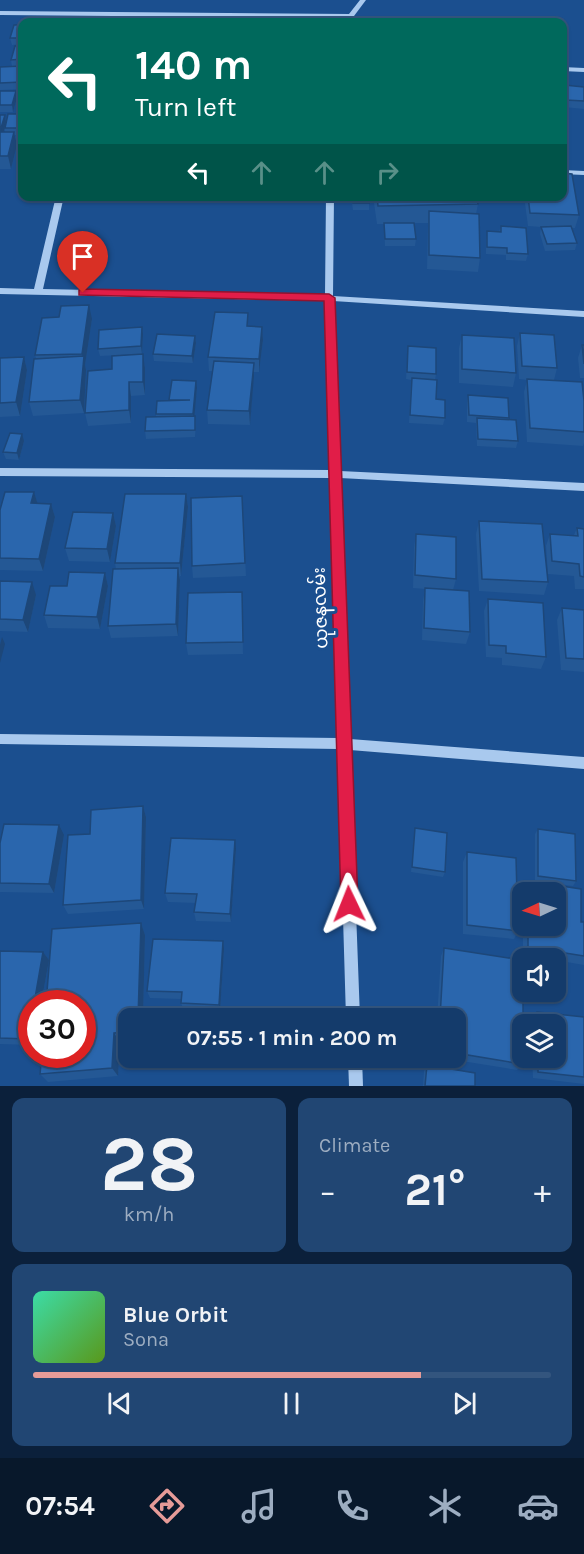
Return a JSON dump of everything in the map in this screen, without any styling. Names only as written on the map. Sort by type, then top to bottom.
[{"type":"street","points":[[351,18],[363,0]]},
{"type":"street","points":[[0,14],[288,18]]},
{"type":"street","points":[[567,69],[584,70]]},
{"type":"street","points":[[567,172],[584,173]]},
{"type":"street","points":[[38,292],[59,201]]},
{"type":"street","name":"ယုဇနလမ်း","points":[[330,201],[329,298],[353,1008]]},
{"type":"street","points":[[0,291],[329,298],[584,314]]},
{"type":"street","points":[[0,472],[335,474],[584,487]]},
{"type":"street","points":[[0,739],[344,744],[584,764]]},
{"type":"street","points":[[355,1068],[356,1086]]},
{"type":"building","points":[[14,25],[18,25],[18,38],[10,38]]},
{"type":"building","points":[[15,46],[18,46],[18,59],[11,60]]},
{"type":"building","points":[[18,66],[18,82],[0,83],[0,67]]},
{"type":"building","points":[[567,85],[584,87],[584,101],[567,100]]},
{"type":"building","points":[[0,91],[16,91],[12,105],[0,105]]},
{"type":"building","points":[[8,114],[18,114],[18,128],[5,128]]},
{"type":"building","points":[[0,115],[5,115],[0,131]]},
{"type":"building","points":[[0,132],[14,132],[8,156],[0,156]]},
{"type":"building","points":[[567,174],[572,174],[579,215],[530,213],[529,201],[567,201]]},
{"type":"building","points":[[353,201],[369,201],[369,203],[353,203]]},
{"type":"building","points":[[378,201],[477,201],[478,204],[378,206]]},
{"type":"building","points":[[429,211],[479,214],[480,258],[429,255]]},
{"type":"building","points":[[384,223],[414,223],[416,239],[385,239]]},
{"type":"building","points":[[501,226],[526,228],[528,254],[507,253],[507,248],[487,247],[487,231],[501,232]]},
{"type":"building","points":[[571,226],[577,243],[547,244],[541,227]]},
{"type":"building","points":[[89,305],[82,354],[35,355],[42,318],[59,317],[61,306]]},
{"type":"building","points":[[215,312],[248,313],[247,326],[262,327],[259,359],[208,357]]},
{"type":"building","points":[[142,327],[141,346],[98,349],[99,330]]},
{"type":"building","points":[[520,333],[554,335],[557,368],[522,366]]},
{"type":"building","points":[[157,334],[195,336],[192,356],[153,354]]},
{"type":"building","points":[[462,335],[514,338],[516,373],[462,369]]},
{"type":"building","points":[[408,346],[436,348],[436,374],[407,372]]},
{"type":"building","points":[[143,354],[143,382],[129,382],[129,410],[85,413],[88,371],[112,369],[112,356]]},
{"type":"building","points":[[84,356],[80,400],[29,402],[34,359]]},
{"type":"building","points":[[24,357],[16,402],[0,403],[0,358]]},
{"type":"building","points":[[214,361],[254,363],[249,411],[207,410]]},
{"type":"building","points":[[412,378],[437,380],[436,399],[445,400],[445,418],[410,415]]},
{"type":"building","points":[[527,379],[582,382],[584,432],[530,428]]},
{"type":"building","points":[[172,380],[196,381],[193,414],[156,414],[157,401],[190,400],[169,400]]},
{"type":"building","points":[[468,395],[508,398],[509,418],[469,415]]},
{"type":"building","points":[[195,416],[195,430],[145,431],[146,417]]},
{"type":"building","points":[[477,418],[516,420],[518,441],[478,439]]},
{"type":"building","points":[[10,433],[22,434],[17,453],[3,452]]},
{"type":"building","points":[[5,492],[34,492],[31,503],[51,504],[39,559],[0,558],[0,510]]},
{"type":"building","points":[[125,494],[186,494],[180,563],[115,563]]},
{"type":"building","points":[[242,496],[245,563],[192,566],[191,498]]},
{"type":"building","points":[[73,512],[113,513],[107,549],[65,548]]},
{"type":"building","points":[[479,521],[542,524],[548,582],[482,579]]},
{"type":"building","points":[[577,528],[584,529],[584,577],[580,576],[579,564],[552,561],[550,534],[578,536]]},
{"type":"building","points":[[416,534],[456,537],[456,579],[415,575]]},
{"type":"building","points":[[178,568],[176,624],[108,626],[113,569]]},
{"type":"building","points":[[69,572],[105,573],[97,617],[44,615],[50,586],[67,586]]},
{"type":"building","points":[[0,581],[32,582],[23,620],[0,619]]},
{"type":"building","points":[[425,588],[469,591],[470,632],[424,628]]},
{"type":"building","points":[[242,592],[243,642],[186,643],[188,593]]},
{"type":"building","points":[[488,599],[543,603],[546,657],[506,653],[506,646],[489,645]]},
{"type":"building","points":[[562,608],[584,610],[584,659],[566,658]]},
{"type":"building","points":[[143,806],[141,900],[63,905],[68,835],[90,834],[91,810]]},
{"type":"building","points":[[4,824],[59,825],[49,884],[0,883],[0,843]]},
{"type":"building","points":[[415,828],[447,833],[445,872],[412,867]]},
{"type":"building","points":[[538,829],[575,834],[576,881],[538,876]]},
{"type":"building","points":[[171,838],[235,840],[230,914],[194,912],[197,894],[165,893]]},
{"type":"building","points":[[467,852],[516,858],[517,882],[512,882],[512,930],[467,925]]},
{"type":"building","points":[[566,887],[581,889],[584,956],[566,953],[566,948],[528,947],[528,936],[566,936]]},
{"type":"building","points":[[141,923],[138,1008],[118,1008],[118,1033],[114,1033],[112,1068],[40,1074],[41,1068],[96,1068],[96,990],[47,990],[52,929]]},
{"type":"building","points":[[153,939],[223,941],[219,1005],[181,1003],[182,992],[147,991]]},
{"type":"building","points":[[444,948],[512,958],[512,1002],[523,1002],[523,1014],[512,1014],[512,1062],[466,1055],[466,1008],[441,1008]]},
{"type":"building","points":[[0,951],[43,952],[36,990],[18,990],[18,1039],[0,1038]]},
{"type":"building","points":[[566,1015],[584,1017],[584,1077],[538,1072],[538,1068],[566,1068]]},
{"type":"building","points":[[427,1068],[445,1068],[475,1073],[475,1086],[425,1086]]},
{"type":"route","points":[[83,293],[329,298],[349,904]]}]
